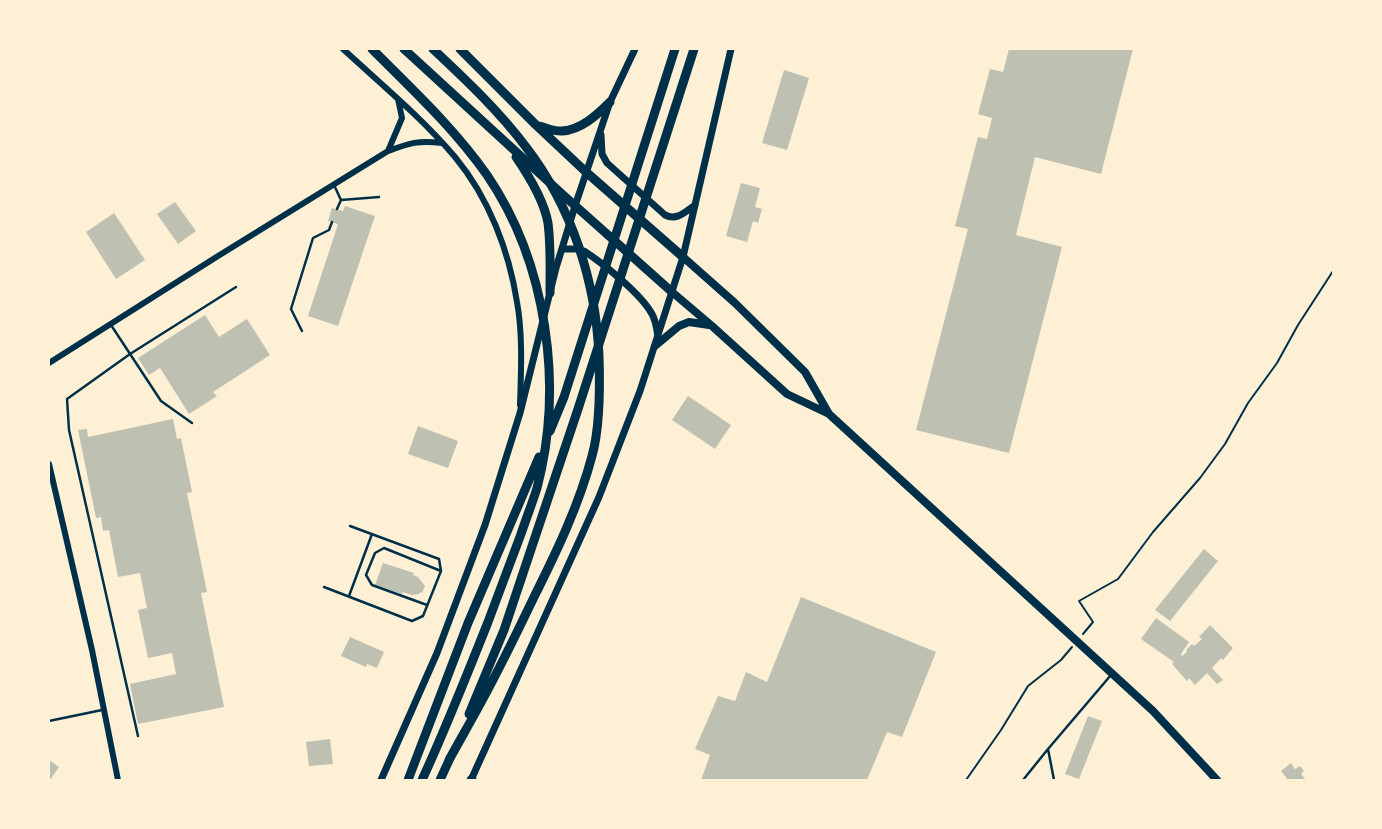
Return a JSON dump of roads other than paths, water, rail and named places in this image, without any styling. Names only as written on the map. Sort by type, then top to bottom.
[{"type":"highway","points":[[372,49],[466,148],[503,202],[518,232],[530,265],[538,294],[547,345],[550,391],[546,443],[536,489],[504,580],[441,740],[422,780]]},
{"type":"highway","points":[[404,49],[672,292]]},
{"type":"highway","points":[[433,49],[499,115],[527,148],[553,187],[576,237],[593,304],[596,318],[600,373],[598,419],[593,455],[580,494],[559,547],[498,671],[449,760]]},
{"type":"highway","points":[[460,49],[586,172],[683,257]]},
{"type":"highway","points":[[408,780],[468,623],[564,397],[675,49]]},
{"type":"highway","points":[[440,780],[504,630],[694,49]]},
{"type":"highway","points":[[536,125],[560,132],[571,130],[592,119],[610,102]]},
{"type":"highway","points":[[510,146],[526,171],[542,204],[548,222],[550,293]]},
{"type":"main road","points":[[381,780],[444,636],[485,525],[520,413],[550,293],[575,206],[610,102],[634,49]]},
{"type":"main road","points":[[471,780],[599,497],[640,391],[683,257],[731,49]]},
{"type":"main road","points":[[601,132],[602,154],[607,163],[665,216],[671,218],[679,217],[695,205]]},
{"type":"main road","points":[[563,250],[577,249],[584,251],[632,290],[654,317],[658,337]]},
{"type":"main road","points":[[683,257],[735,303],[805,372],[829,414]]},
{"type":"main road","points":[[672,292],[787,394],[829,414],[1112,673],[1153,712],[1217,780]]},
{"type":"main road","points":[[655,346],[679,326],[688,322],[712,326]]},
{"type":"street","points":[[343,49],[423,122],[456,159],[476,188],[494,222],[509,261],[518,304],[521,355],[520,413]]},
{"type":"street","points":[[388,151],[402,118],[398,99]]},
{"type":"street","points":[[49,363],[388,151],[416,142],[442,143]]},
{"type":"street","points":[[49,464],[92,650],[118,780]]},
{"type":"lane","points":[[334,185],[340,200],[337,209]]},
{"type":"lane","points":[[340,200],[379,197]]},
{"type":"lane","points":[[302,331],[291,309],[312,238],[329,230],[332,222]]},
{"type":"lane","points":[[138,736],[69,430],[66,399],[130,354],[236,287]]},
{"type":"lane","points":[[111,324],[161,401],[192,423]]},
{"type":"lane","points":[[324,587],[412,621],[423,616],[441,570],[439,559],[350,526]]},
{"type":"lane","points":[[348,596],[372,534]]},
{"type":"lane","points":[[427,605],[372,586],[366,575],[375,553],[384,548],[441,570]]},
{"type":"lane","points":[[1023,780],[1112,673]]},
{"type":"lane","points":[[49,721],[104,710]]},
{"type":"lane","points":[[1048,749],[1054,780]]}]
